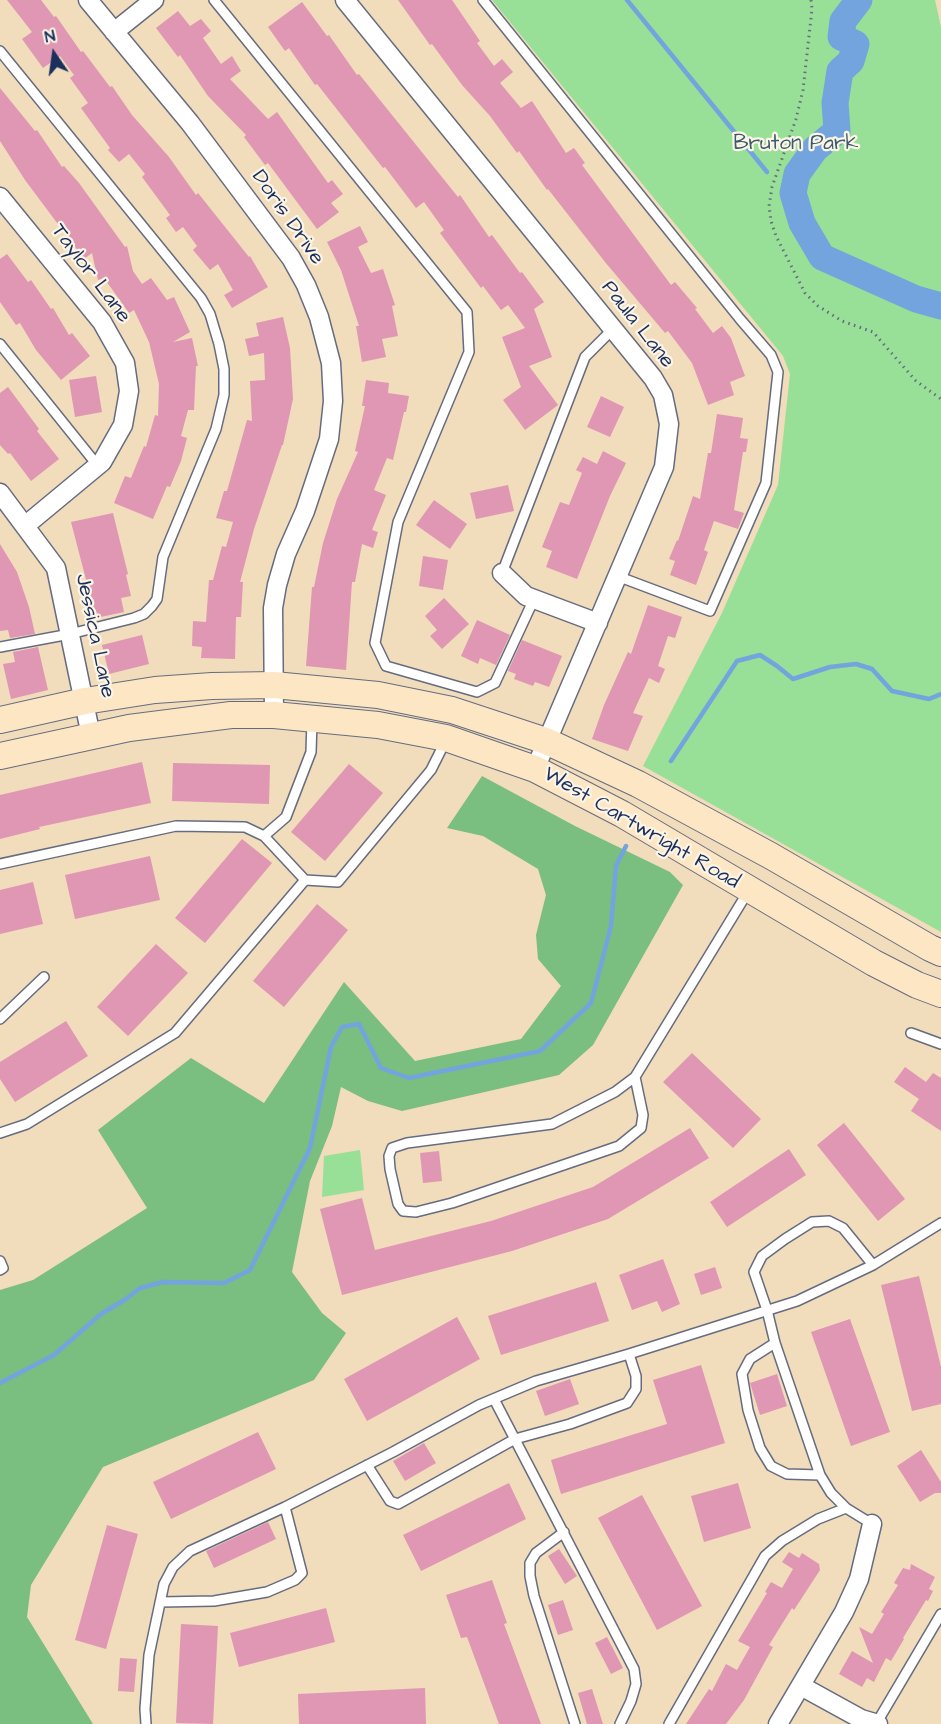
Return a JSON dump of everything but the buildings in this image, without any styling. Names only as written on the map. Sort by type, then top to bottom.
[{"type":"main road","name":"West Cartwright Road","points":[[0,720],[85,701],[155,690],[212,686],[274,686],[378,695],[452,710],[546,741],[638,784],[771,856],[930,948],[941,952]]},
{"type":"main road","name":"West Cartwright Road","points":[[0,756],[129,728],[231,715],[274,715],[378,725],[446,738],[535,769],[622,814],[874,963],[917,985],[941,994]]},
{"type":"main road","points":[[749,890],[771,856]]},
{"type":"street","name":"Doris Drive","points":[[88,0],[190,123],[291,258],[306,285],[319,317],[331,363],[333,401],[329,439],[305,511],[286,554],[273,608],[274,715]]},
{"type":"street","points":[[114,32],[153,0]]},
{"type":"street","name":"Paula Lane","points":[[345,0],[653,378],[663,395],[669,424],[664,467],[535,769]]},
{"type":"street","name":"Taylor Lane","points":[[0,197],[102,322],[124,363],[129,391],[123,425],[102,462],[26,525]]},
{"type":"street","name":"Jessica Lane","points":[[0,493],[56,568],[91,736]]},
{"type":"street","points":[[502,573],[518,589],[534,599],[598,623]]},
{"type":"street","points":[[778,1724],[844,1612],[859,1580],[872,1524]]},
{"type":"street","points":[[801,1686],[861,1719],[877,1724]]},
{"type":"lane","points":[[214,0],[467,312],[469,352],[398,522],[375,643],[386,666],[477,692],[495,683],[534,599]]},
{"type":"lane","points":[[483,0],[740,319],[771,354],[778,372],[766,483],[710,611],[617,576]]},
{"type":"lane","points":[[0,51],[201,298],[210,314],[224,369],[224,395],[216,429],[162,557],[157,599],[144,614],[134,618],[70,634],[0,647]]},
{"type":"lane","points":[[502,573],[585,357],[613,329]]},
{"type":"lane","points":[[0,344],[98,466]]},
{"type":"lane","points":[[264,836],[286,817],[311,752],[312,718]]},
{"type":"lane","points":[[0,864],[176,826],[245,827],[264,836],[304,880],[338,882],[431,770],[446,738]]},
{"type":"lane","points":[[0,1132],[27,1124],[175,1033],[304,880]]},
{"type":"lane","points":[[635,1077],[643,1115],[641,1128],[619,1146],[452,1203],[416,1212],[403,1211],[398,1204],[390,1169],[389,1156],[392,1148],[407,1143],[552,1124],[615,1092],[635,1077],[749,890]]},
{"type":"lane","points":[[0,1019],[44,977]]},
{"type":"lane","points":[[910,1033],[941,1044]]},
{"type":"lane","points":[[872,1524],[846,1509],[831,1493],[820,1475],[754,1272],[762,1256],[812,1222],[829,1221],[843,1228],[873,1265]]},
{"type":"lane","points":[[146,1724],[149,1655],[164,1584],[172,1567],[190,1551],[285,1507],[461,1414],[494,1399],[536,1381],[797,1301],[873,1265],[941,1223]]},
{"type":"lane","points":[[0,1261],[3,1268],[0,1270]]},
{"type":"lane","points":[[775,1342],[750,1359],[742,1374],[748,1410],[760,1448],[771,1466],[787,1474],[820,1475]]},
{"type":"lane","points":[[367,1465],[390,1501],[399,1504],[515,1438],[570,1424],[627,1403],[636,1389],[636,1376],[629,1354]]},
{"type":"lane","points":[[494,1399],[634,1669],[636,1684],[632,1701],[620,1724]]},
{"type":"lane","points":[[160,1602],[214,1601],[267,1592],[295,1581],[302,1573],[285,1507]]},
{"type":"lane","points":[[669,1724],[765,1557],[782,1541],[818,1519],[846,1509]]},
{"type":"lane","points":[[564,1532],[536,1553],[530,1563],[530,1576],[534,1596],[575,1724]]},
{"type":"lane","points":[[877,1724],[941,1614]]},
{"type":"path","points":[[811,0],[803,90],[796,119],[772,187],[769,206],[771,221],[776,236],[805,293],[818,306],[842,321],[873,332],[915,381],[941,399]]},
{"type":"green space","name":"Bruton Park","points":[[492,0],[935,0],[941,27],[941,932],[643,766],[722,613],[778,485],[790,374],[783,356]]},
{"type":"green space","points":[[482,776],[575,826],[670,872],[683,885],[593,1045],[559,1075],[402,1111],[368,1101],[341,1087],[332,1126],[310,1181],[292,1272],[322,1313],[346,1333],[314,1380],[103,1467],[31,1585],[27,1617],[93,1724],[0,1724],[0,1290],[33,1280],[147,1208],[98,1130],[191,1058],[264,1103],[344,982],[415,1061],[521,1039],[561,986],[538,959],[536,935],[546,895],[538,869],[483,836],[447,828]]},
{"type":"green space","points":[[360,1150],[364,1190],[322,1197],[324,1156]]},
{"type":"waterway","points":[[627,0],[767,172]]},
{"type":"waterway","points":[[859,0],[843,21],[841,37],[856,44],[851,61],[840,71],[835,103],[837,131],[815,149],[797,174],[793,193],[802,223],[822,257],[916,299],[941,306]]},
{"type":"waterway","points":[[784,185],[793,193]]},
{"type":"waterway","points":[[671,761],[737,661],[760,655],[793,679],[830,667],[856,664],[872,669],[892,691],[929,699],[941,694]]},
{"type":"waterway","points":[[0,1383],[54,1355],[101,1314],[140,1288],[163,1282],[224,1283],[250,1270],[310,1148],[331,1047],[342,1027],[359,1024],[381,1068],[409,1078],[540,1051],[591,1003],[611,926],[616,866],[626,846]]}]
